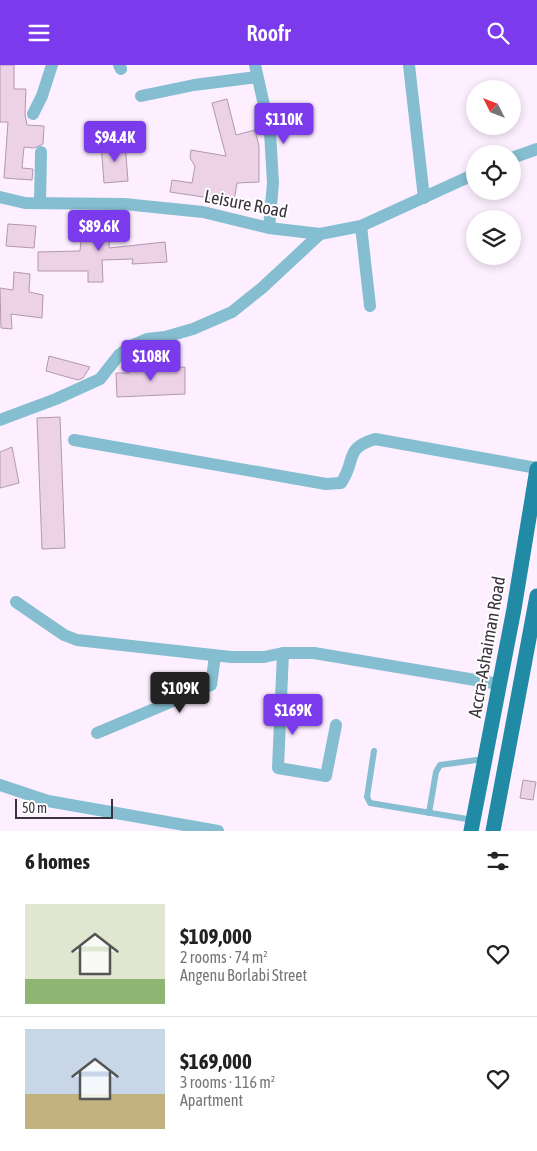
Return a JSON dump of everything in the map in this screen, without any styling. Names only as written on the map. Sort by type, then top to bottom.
[{"type":"main road","name":"Accra-Ashaiman Road","points":[[472,825],[500,683],[537,468]]},
{"type":"main road","points":[[494,831],[536,611],[537,596]]},
{"type":"street","points":[[33,114],[42,96],[52,65]]},
{"type":"street","points":[[409,65],[424,198]]},
{"type":"street","points":[[141,96],[256,71],[270,132],[273,183],[269,228]]},
{"type":"street","points":[[521,155],[537,149]]},
{"type":"street","points":[[40,202],[41,152]]},
{"type":"street","name":"Leisure Road","points":[[0,197],[25,203],[124,204],[193,211],[269,228],[320,234],[361,226],[466,178]]},
{"type":"street","points":[[361,226],[370,306]]},
{"type":"street","points":[[0,420],[56,399],[100,379],[119,355],[133,345],[147,339],[165,337],[193,329],[232,312],[262,288],[320,234]]},
{"type":"street","points":[[74,440],[326,484],[340,483],[348,473],[353,453],[360,444],[375,439],[537,468]]},
{"type":"street","points":[[16,602],[64,635],[77,640],[215,656],[264,657],[283,653],[314,653],[500,683]]},
{"type":"street","points":[[283,653],[278,768],[326,777],[336,725]]},
{"type":"street","points":[[97,733],[211,685],[215,656]]},
{"type":"street","points":[[0,785],[48,801],[214,831]]},
{"type":"lane","points":[[374,751],[367,797],[370,803],[429,813],[472,825]]},
{"type":"lane","points":[[429,813],[436,772],[440,765],[486,759]]},
{"type":"building","points":[[0,65],[14,65],[14,89],[26,89],[25,114],[27,125],[44,126],[43,144],[34,148],[24,147],[22,168],[33,169],[32,180],[4,178],[8,122],[0,122]]},
{"type":"building","points":[[227,99],[236,135],[255,130],[259,146],[259,182],[237,183],[233,207],[209,204],[210,198],[170,192],[172,180],[192,183],[195,166],[190,158],[191,150],[226,156],[212,103]]},
{"type":"building","points":[[125,142],[128,181],[104,183],[101,144]]},
{"type":"building","points":[[84,215],[111,215],[109,248],[165,242],[167,262],[132,264],[133,259],[102,260],[103,282],[88,282],[88,271],[38,271],[38,252],[80,251],[82,231],[84,232]]},
{"type":"building","points":[[8,224],[36,226],[34,248],[6,246]]},
{"type":"building","points":[[14,272],[30,274],[29,292],[43,295],[42,318],[11,314],[12,329],[1,328],[0,288],[13,290]]},
{"type":"building","points":[[49,356],[90,367],[83,378],[78,380],[46,371]]},
{"type":"building","points":[[185,367],[185,394],[117,397],[116,373],[129,373],[129,370]]},
{"type":"building","points":[[60,417],[65,548],[42,549],[37,418]]},
{"type":"building","points":[[12,447],[19,483],[0,488],[0,452]]},
{"type":"building","points":[[523,780],[536,782],[533,800],[520,798]]}]
